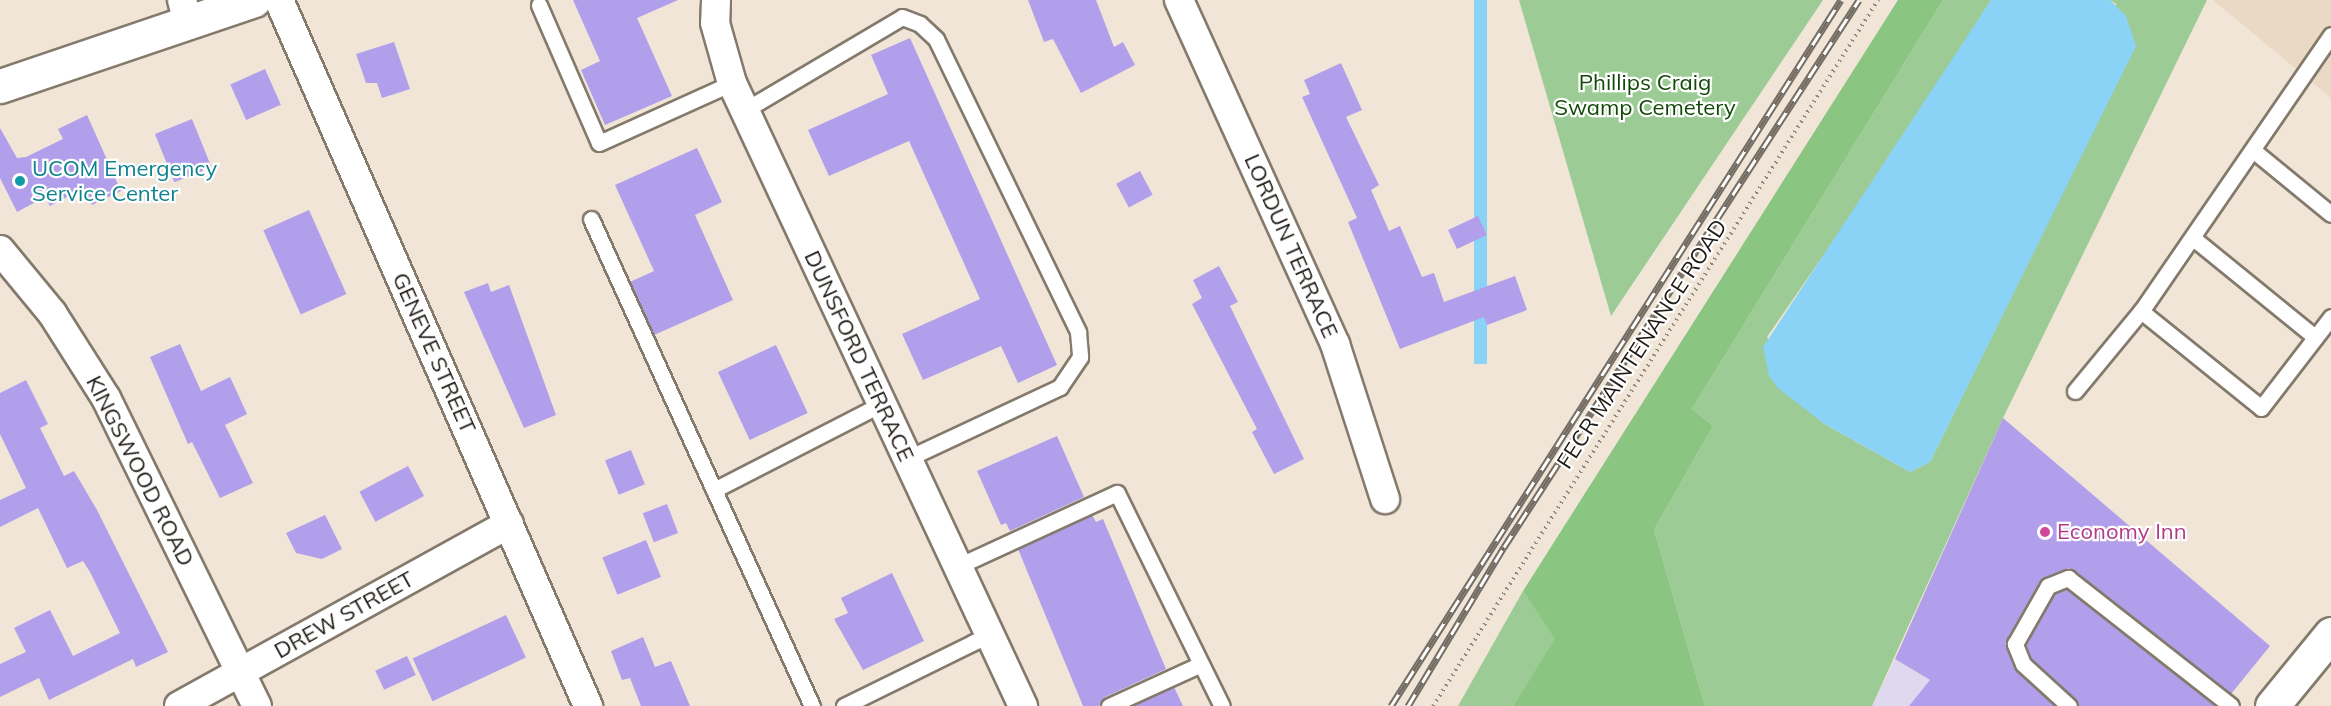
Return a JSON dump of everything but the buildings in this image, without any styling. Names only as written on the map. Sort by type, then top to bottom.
[{"type":"main road","points":[[0,86],[185,12],[254,0]]},
{"type":"main road","points":[[2272,706],[2331,634]]},
{"type":"street","name":"GENEVE STREET","points":[[279,0],[588,706]]},
{"type":"street","name":"DUNSFORD TERRACE","points":[[716,0],[715,23],[732,83],[956,567],[1023,706]]},
{"type":"street","name":"LORDUN TERRACE","points":[[1179,0],[1335,344],[1385,499]]},
{"type":"street","name":"KINGSWOOD ROAD","points":[[0,250],[52,313],[106,399],[257,706]]},
{"type":"street","name":"DREW STREET","points":[[179,706],[509,524]]},
{"type":"lane","points":[[539,5],[599,143],[732,83]]},
{"type":"lane","points":[[745,110],[902,16],[920,24],[936,39],[1078,332],[1080,357],[1060,387],[906,459]]},
{"type":"lane","points":[[2075,391],[2141,311],[2331,35]]},
{"type":"lane","points":[[2254,150],[2328,206]]},
{"type":"lane","points":[[591,219],[812,706]]},
{"type":"lane","points":[[2193,238],[2315,337]]},
{"type":"lane","points":[[2141,311],[2261,408],[2331,316]]},
{"type":"lane","points":[[714,490],[881,404]]},
{"type":"lane","points":[[956,567],[1117,493],[1222,706]]},
{"type":"lane","points":[[2069,706],[2023,664],[2015,644],[2048,586],[2068,578],[2230,706]]},
{"type":"lane","points":[[844,706],[988,635]]},
{"type":"lane","points":[[1109,706],[1201,664]]},
{"type":"path","name":"FECR MAINTENANCE ROAD","points":[[1433,706],[1878,0]]},
{"type":"shaded area","points":[[2213,0],[2331,0],[2331,98]]},
{"type":"shaded area","points":[[1895,659],[1970,705],[1972,706],[1872,706]]},
{"type":"green space","name":"Phillips Craig Swamp Cemetery","points":[[1519,0],[1823,0],[1611,316]]},
{"type":"green space","points":[[1898,0],[1943,0],[1692,409],[1713,426],[1654,530],[1705,706],[1513,706],[1555,639],[1523,591]]},
{"type":"green space","points":[[1943,0],[1991,0],[1899,146],[1767,337],[1823,423],[1910,472],[1930,462],[2096,125],[2116,4],[2110,0],[2207,0],[2003,418],[1872,706],[1705,706],[1654,530],[1713,426],[1692,409]]},
{"type":"green space","points":[[1523,591],[1556,639],[1513,706],[1458,706]]},
{"type":"water","points":[[1474,0],[1487,0],[1487,364],[1474,364]]},
{"type":"water","points":[[1991,0],[2110,0],[2126,16],[2136,46],[1930,462],[1910,472],[1823,423],[1778,388],[1769,376],[1763,347]]},
{"type":"railway","points":[[1391,706],[1841,0]]},
{"type":"railway","points":[[1408,706],[1504,547],[1859,0]]},
{"type":"place","name":"UCOM Emergency Service Center","points":[[20,181]]},
{"type":"place","name":"Economy Inn","points":[[2045,532]]}]
